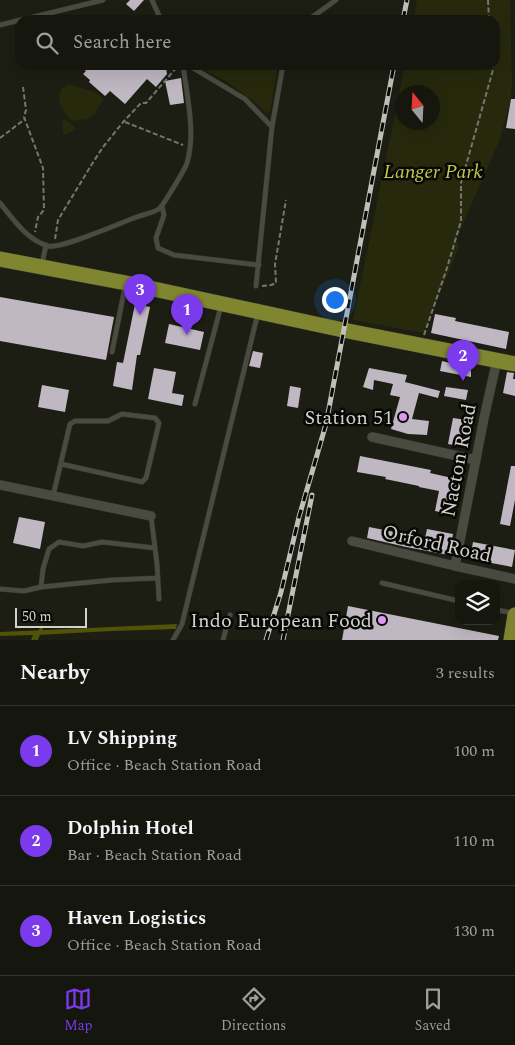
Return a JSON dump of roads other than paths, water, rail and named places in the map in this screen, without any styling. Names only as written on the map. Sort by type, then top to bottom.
[{"type":"main road","points":[[0,259],[126,283],[420,346],[515,364]]},
{"type":"main road","points":[[511,640],[515,614]]},
{"type":"street","name":"Nacton Road","points":[[455,566],[497,360]]},
{"type":"street","points":[[372,438],[476,460]]},
{"type":"street","points":[[0,485],[151,516]]},
{"type":"street","name":"Orford Road","points":[[352,541],[515,579]]},
{"type":"lane","points":[[42,15],[103,0]]},
{"type":"lane","points":[[152,0],[159,15]]},
{"type":"lane","points":[[315,15],[336,0]]},
{"type":"lane","points":[[0,25],[15,21]]},
{"type":"lane","points":[[0,203],[16,223],[34,240],[53,247],[86,237],[160,208],[186,165],[190,148],[191,124],[184,70]]},
{"type":"lane","points":[[197,70],[245,98],[272,127]]},
{"type":"lane","points":[[256,286],[272,127],[282,70]]},
{"type":"lane","points":[[162,206],[164,215],[156,238],[158,248],[174,255],[259,265]]},
{"type":"lane","points":[[42,267],[46,245]]},
{"type":"lane","points":[[112,352],[126,283]]},
{"type":"lane","points":[[195,404],[221,304]]},
{"type":"lane","points":[[173,640],[182,624],[258,312]]},
{"type":"lane","points":[[53,496],[70,424],[75,420],[108,421],[122,414],[155,418],[159,423],[146,478],[142,482],[61,464]]},
{"type":"lane","points":[[151,516],[159,599]]},
{"type":"lane","points":[[41,587],[43,569],[49,549],[59,542],[83,546],[102,542],[154,548]]},
{"type":"lane","points":[[0,589],[24,592],[41,587],[112,580],[158,578]]},
{"type":"lane","points":[[382,582],[455,600]]},
{"type":"lane","points":[[500,611],[515,614]]},
{"type":"lane","points":[[223,640],[230,615]]},
{"type":"waterway","points":[[36,640],[42,627]]},
{"type":"railway","points":[[404,15],[407,0]]},
{"type":"railway","points":[[266,640],[281,592],[299,517],[326,424],[393,70]]},
{"type":"railway","points":[[283,640],[312,495]]},
{"type":"place","name":"Haven Logistics","points":[[140,315]]},
{"type":"place","name":"LV Shipping","points":[[187,335]]},
{"type":"place","name":"Dolphin Hotel","points":[[463,381]]},
{"type":"place","name":"Station 51","points":[[403,417]]},
{"type":"place","name":"Indo European Food","points":[[382,620]]},
{"type":"park label","name":"Langer Park","points":[[433,171]]}]
